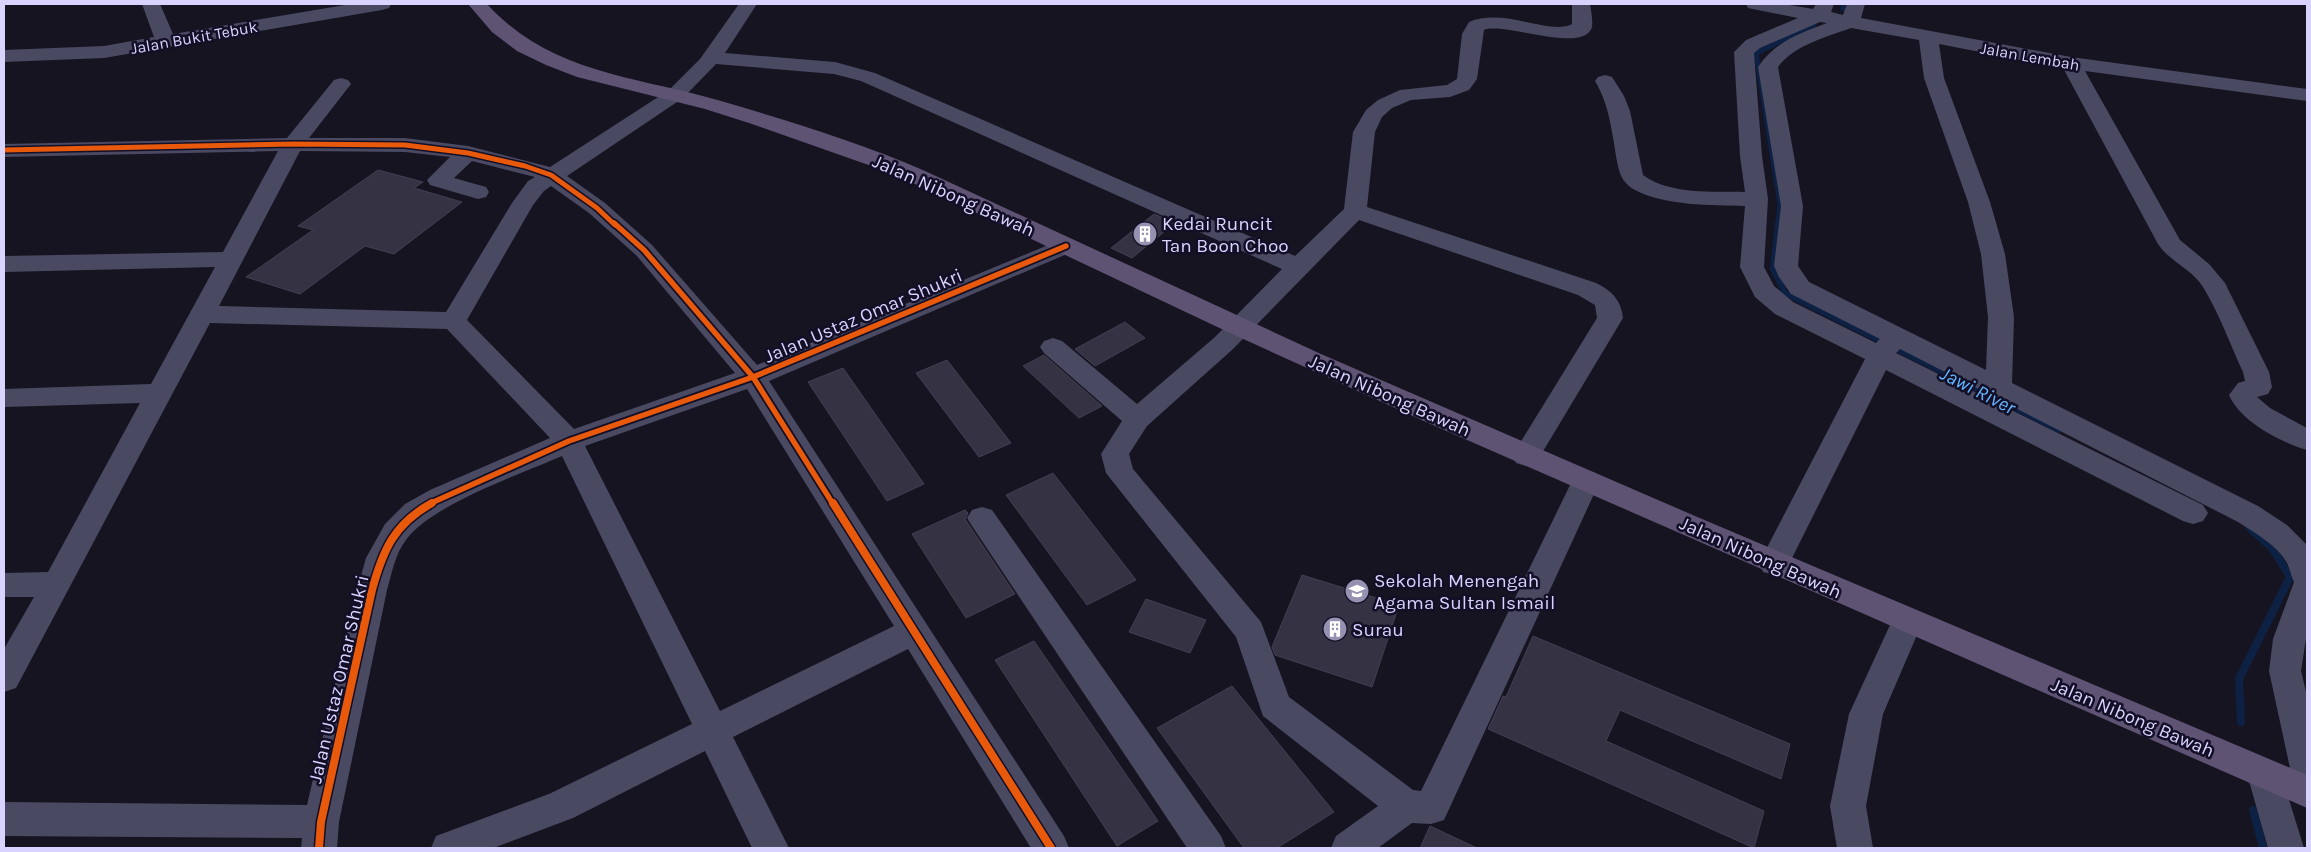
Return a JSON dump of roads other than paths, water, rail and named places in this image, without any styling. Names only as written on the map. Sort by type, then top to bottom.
[{"type":"main road","name":"Jalan Nibong Bawah","points":[[477,4],[487,17],[510,38],[542,56],[583,72],[676,94],[799,130],[910,172],[1239,328],[1526,456],[2307,792]]},
{"type":"street","points":[[151,4],[166,42]]},
{"type":"street","name":"Jalan Bukit Tebuk","points":[[4,56],[104,52],[382,4]]},
{"type":"street","points":[[454,321],[522,203],[536,186],[676,94],[695,78],[713,58],[748,4]]},
{"type":"street","points":[[1582,4],[1582,27],[1578,31],[1567,33],[1487,22],[1476,26],[1472,34],[1467,79],[1462,86],[1450,91],[1407,94],[1385,104],[1373,114],[1364,132],[1355,212],[1239,328],[1137,419],[1116,454],[1120,473],[1250,631],[1275,706],[1406,806],[1430,808],[1586,481]]},
{"type":"street","name":"Jalan Lembah","points":[[1755,4],[1853,12],[1928,38],[2070,63],[2307,95]]},
{"type":"street","points":[[1823,10],[1753,44],[1744,52],[1751,156],[1757,199],[1752,267],[1764,291],[1784,308],[1998,388],[2248,514],[2284,538],[2303,560],[2307,577]]},
{"type":"street","points":[[1853,12],[1785,48],[1773,57],[1768,67],[1792,206],[1786,266],[1791,278],[1800,288],[1888,346],[2193,513]]},
{"type":"street","points":[[1928,38],[1934,78],[1979,202],[1993,254],[2001,317],[1998,388]]},
{"type":"street","points":[[713,58],[816,65],[860,74],[1298,267]]},
{"type":"street","points":[[2070,63],[2170,244],[2182,256],[2200,269],[2213,283],[2256,372],[2259,386],[2247,390],[2242,395],[2243,401],[2252,410],[2307,440]]},
{"type":"street","points":[[1605,80],[1619,105],[1630,168],[1634,179],[1648,188],[1664,193],[1757,199]]},
{"type":"street","points":[[4,678],[57,584],[293,144],[342,84]]},
{"type":"street","points":[[4,150],[293,144],[405,145],[468,153],[525,166],[551,175],[597,208],[644,250],[753,377],[1051,848]]},
{"type":"street","points":[[468,153],[438,180],[478,192]]},
{"type":"street","points":[[1355,212],[1586,288],[1602,296],[1610,306],[1610,318],[1526,456]]},
{"type":"street","name":"Jalan Ustaz Omar Shukri","points":[[320,835],[372,590],[381,558],[395,532],[415,512],[440,498],[569,441],[753,377],[1066,246]]},
{"type":"street","points":[[4,264],[232,259]]},
{"type":"street","points":[[202,314],[454,321],[569,441],[714,730],[770,848]]},
{"type":"street","points":[[1774,563],[1888,346]]},
{"type":"street","points":[[1054,347],[1137,419]]},
{"type":"street","points":[[4,398],[160,393]]},
{"type":"street","points":[[982,518],[1208,848]]},
{"type":"street","points":[[4,585],[57,584]]},
{"type":"street","points":[[2307,587],[2289,639],[2285,671],[2307,768]]},
{"type":"street","points":[[1855,848],[1848,806],[1866,714],[1907,621]]},
{"type":"street","points":[[449,848],[560,806],[914,631]]},
{"type":"street","points":[[2264,774],[2286,848]]},
{"type":"street","points":[[1349,848],[1406,806]]},
{"type":"street","points":[[4,819],[320,835]]},
{"type":"waterway","name":"Jawi River","points":[[1843,9],[1844,4]]},
{"type":"waterway","name":"Jawi River","points":[[1778,225],[1780,204],[1756,53],[1814,25]]},
{"type":"waterway","name":"Jawi River","points":[[1778,223],[1773,269],[1785,293],[2059,430]]},
{"type":"waterway","name":"Jawi River","points":[[2241,722],[2239,679],[2290,577],[2272,548],[2249,527]]},
{"type":"waterway","name":"Jawi River","points":[[2253,810],[2263,848]]},
{"type":"place","name":"Kedai Runcit Tan Boon Choo","points":[[1145,234]]},
{"type":"place","name":"Sekolah Menengah Agama Sultan Ismail","points":[[1357,591]]},
{"type":"place","name":"Surau","points":[[1335,629]]}]
